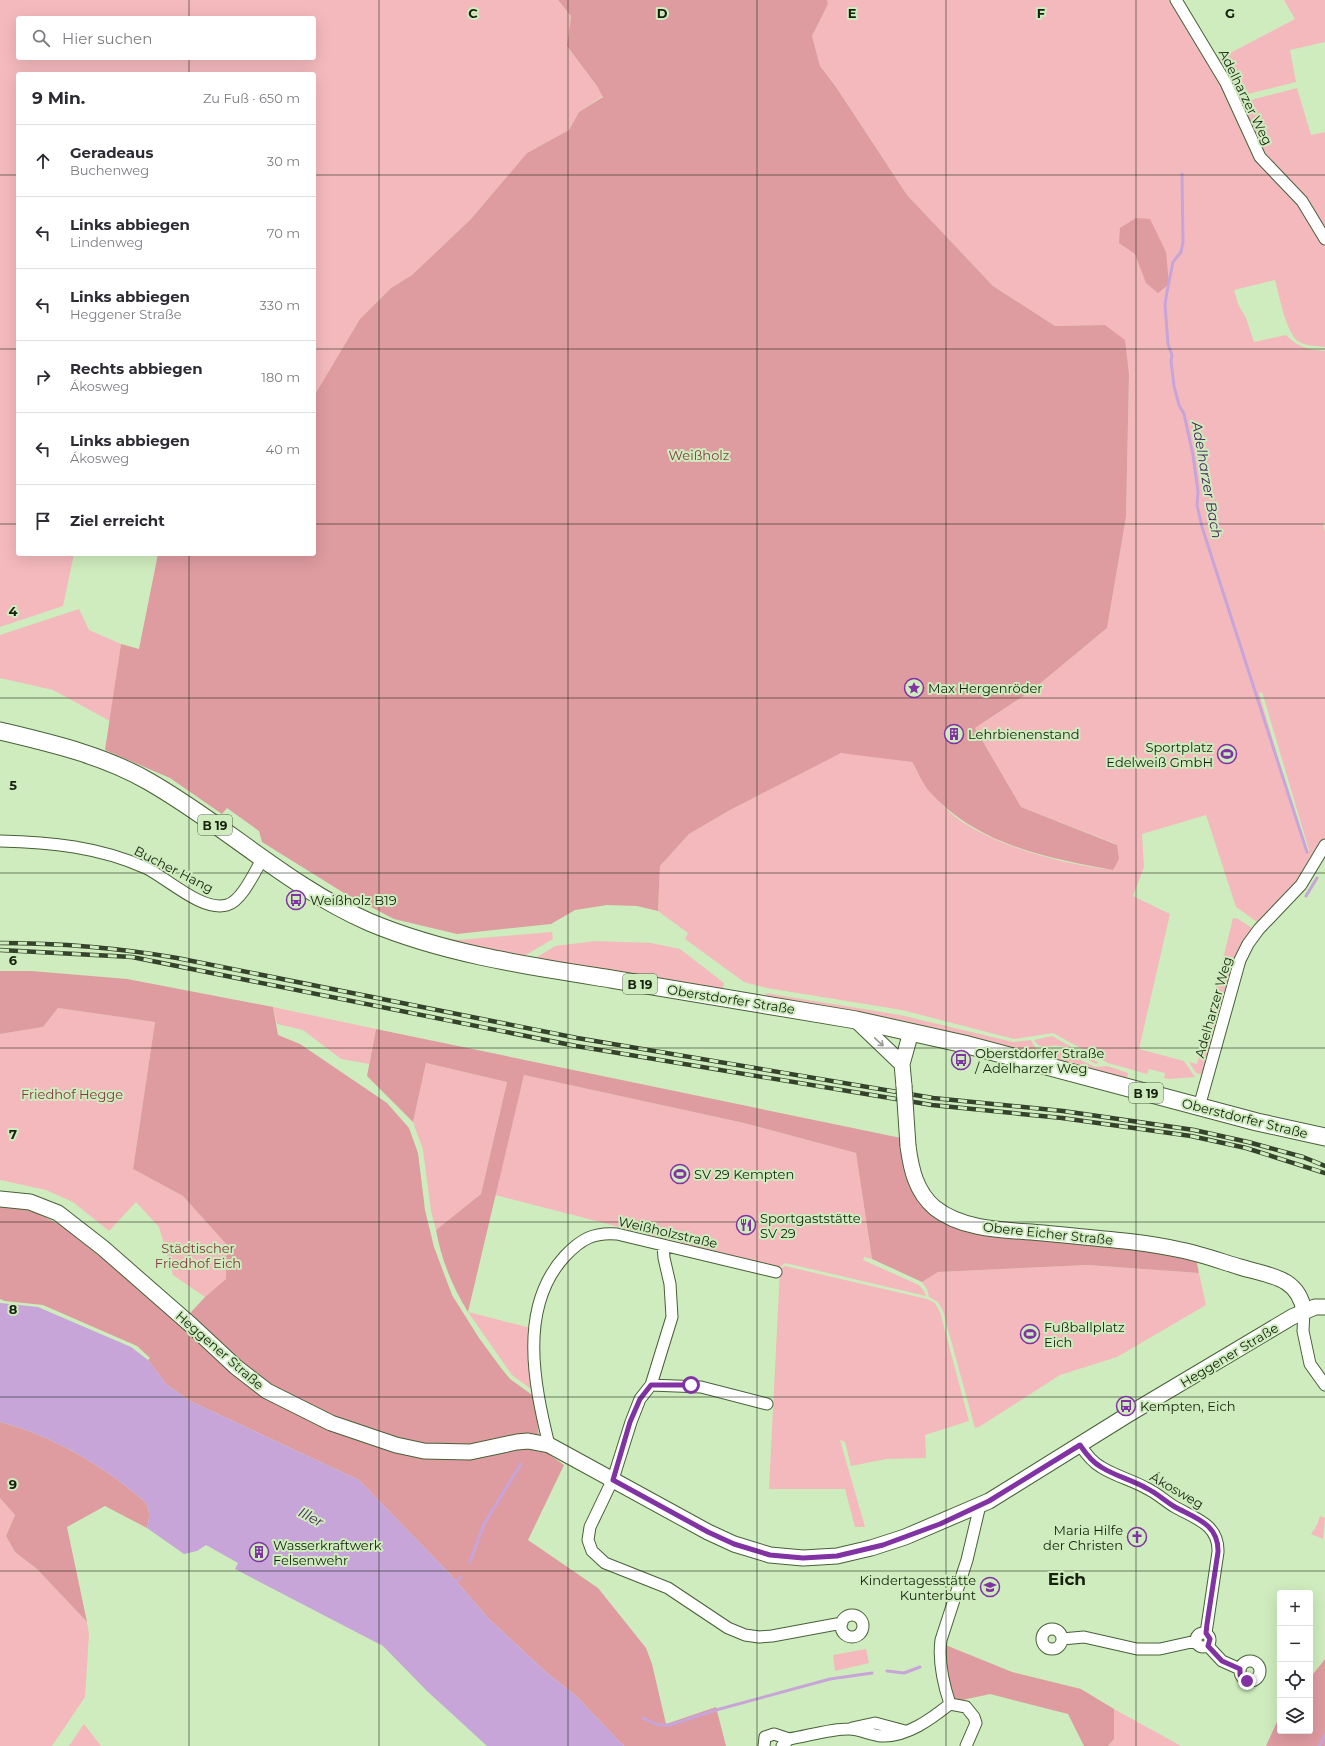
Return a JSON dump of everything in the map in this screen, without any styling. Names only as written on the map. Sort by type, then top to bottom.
[{"type":"main road","name":"Oberstdorfer Straße","points":[[0,730],[101,760],[127,771],[167,793],[298,882],[352,914],[391,930],[433,944],[519,963],[856,1020],[1053,1067],[1199,1107],[1325,1137]]},
{"type":"street","name":"Adelharzer Weg","points":[[1176,0],[1223,78],[1260,158],[1302,201],[1325,238]]},
{"type":"street","name":"Bucher Hang","points":[[0,841],[35,841],[85,848],[123,858],[147,868],[174,886],[208,904],[225,906],[235,902],[263,858]]},
{"type":"street","name":"Adelharzer Weg","points":[[1199,1107],[1240,960],[1259,929],[1301,885],[1325,845]]},
{"type":"street","points":[[856,1020],[902,1064]]},
{"type":"street","name":"Obere Eicher Straße","points":[[911,1032],[902,1064],[908,1146],[912,1171],[925,1197],[937,1209],[955,1219],[988,1228],[1114,1240],[1182,1250],[1281,1279],[1302,1298],[1304,1311]]},
{"type":"street","name":"Heggener Straße","points":[[0,1199],[30,1202],[58,1213],[103,1248],[191,1325],[236,1367],[266,1391],[331,1423],[396,1445],[424,1451],[470,1452],[522,1441],[549,1445],[708,1532],[734,1544],[770,1555],[803,1558],[837,1556],[877,1546],[940,1524],[980,1505],[1129,1414],[1304,1311]]},
{"type":"street","name":"Weißholzstraße","points":[[549,1445],[538,1396],[534,1331],[537,1310],[551,1273],[573,1248],[588,1237],[603,1232],[618,1234],[776,1272]]},
{"type":"street","points":[[663,1245],[664,1258],[670,1284],[672,1317],[651,1385],[640,1399],[635,1410],[613,1480],[590,1526],[588,1540],[592,1551],[605,1563],[668,1588],[728,1628],[745,1635],[759,1637],[772,1636],[842,1623]]},
{"type":"street","points":[[1325,1307],[1315,1307],[1304,1311],[1303,1331],[1310,1364],[1325,1385]]},
{"type":"street","points":[[651,1385],[700,1387],[766,1404]]},
{"type":"street","name":"Ákosweg","points":[[1080,1445],[1089,1457],[1101,1467],[1149,1489],[1174,1506],[1198,1518],[1211,1528],[1219,1544],[1206,1633],[1210,1639],[1208,1646]]},
{"type":"street","points":[[950,1704],[942,1672],[940,1652],[941,1640],[967,1560],[980,1505]]},
{"type":"street","points":[[1196,1641],[1198,1634],[1206,1633]]},
{"type":"street","points":[[1062,1639],[1084,1637],[1137,1649],[1160,1649],[1196,1641]]},
{"type":"street","points":[[1196,1641],[1201,1647],[1208,1646],[1222,1661],[1240,1669]]},
{"type":"street","points":[[764,1746],[763,1741],[770,1734],[774,1734],[785,1742],[848,1729],[881,1736],[905,1731],[936,1716],[950,1704]]},
{"type":"street","points":[[950,1704],[966,1707],[974,1717],[976,1723],[966,1746]]},
{"type":"green space","points":[[0,0],[558,0],[571,16],[567,46],[603,96],[579,112],[569,130],[527,153],[471,219],[412,275],[391,288],[360,319],[316,393],[316,72],[16,72],[16,556],[74,556],[63,606],[0,627]]},
{"type":"green space","name":"Weißholz","points":[[558,0],[827,0],[828,4],[812,36],[820,66],[836,87],[907,195],[993,286],[1055,326],[1105,325],[1125,340],[1129,375],[1126,517],[1107,628],[1031,691],[975,728],[1021,807],[1117,845],[1119,859],[1113,870],[1038,854],[990,836],[968,824],[948,809],[929,791],[912,762],[841,753],[730,810],[689,834],[660,866],[658,911],[637,906],[607,905],[575,910],[551,924],[457,934],[394,919],[344,893],[262,842],[259,831],[227,808],[222,814],[170,778],[105,750],[121,644],[139,649],[158,556],[316,556],[316,393],[360,319],[391,288],[412,275],[471,219],[527,153],[569,130],[579,112],[603,97],[597,86],[567,46],[571,16]]},
{"type":"green space","points":[[827,0],[1173,0],[1270,173],[1309,217],[1325,248],[1325,347],[1304,344],[1294,337],[1287,322],[1275,280],[1234,290],[1238,304],[1246,318],[1254,342],[1286,335],[1299,345],[1325,351],[1325,523],[1323,523],[1325,532],[1325,838],[1299,884],[1260,924],[1236,907],[1206,815],[1142,834],[1144,867],[1133,896],[1170,914],[1139,1049],[1184,1061],[1195,1077],[1169,1079],[1164,1078],[1165,1073],[1149,1069],[1147,1074],[1108,1063],[1053,1033],[1014,1039],[902,1010],[767,988],[744,982],[685,939],[688,933],[658,911],[660,866],[689,834],[730,810],[841,752],[912,762],[944,807],[958,819],[974,829],[992,838],[1032,853],[1074,864],[1113,870],[1116,844],[1021,807],[975,728],[1031,691],[1107,628],[1126,517],[1129,375],[1105,325],[1055,326],[993,286],[907,195],[836,87],[820,66],[812,36],[828,4]],"holes":[[[1262,692],[1309,850],[1306,853],[1259,693]]]},
{"type":"green space","points":[[1284,0],[1325,0],[1325,42],[1290,50],[1296,82],[1236,97],[1217,60],[1295,19]]},
{"type":"green space","points":[[1297,88],[1311,135],[1325,132],[1325,228],[1315,213],[1262,155],[1239,103]]},
{"type":"green space","points":[[1136,218],[1150,219],[1166,252],[1169,284],[1158,293],[1146,283],[1135,254],[1119,243],[1120,228]]},
{"type":"green space","points":[[79,609],[89,630],[121,644],[110,721],[53,690],[0,678],[0,635]]},
{"type":"green space","points":[[1233,918],[1238,919],[1255,930],[1222,1013],[1210,1012]]},
{"type":"green space","points":[[552,932],[553,939],[524,956],[469,947],[427,935],[458,940]]},
{"type":"green space","points":[[596,941],[651,943],[680,949],[724,983],[723,991],[534,959],[555,946]]},
{"type":"green space","points":[[0,971],[31,971],[127,979],[273,1007],[278,1035],[300,1044],[387,1103],[409,1128],[418,1153],[425,1210],[434,1247],[452,1295],[479,1338],[501,1368],[510,1379],[535,1397],[540,1448],[564,1465],[528,1540],[598,1588],[646,1648],[652,1664],[666,1724],[716,1707],[726,1746],[624,1746],[574,1694],[547,1673],[489,1619],[449,1573],[359,1480],[190,1401],[166,1384],[148,1360],[150,1358],[137,1346],[43,1305],[5,1301],[0,1299],[0,1206],[33,1211],[62,1226],[182,1322],[205,1297],[226,1279],[227,1245],[183,1196],[133,1169],[155,1022],[58,1008],[43,1027],[0,1034]]},
{"type":"green space","points":[[765,993],[900,1015],[1013,1042],[1031,1040],[1035,1047],[1045,1053],[1051,1049],[1060,1050],[1095,1067],[1107,1066],[1128,1073],[1127,1079],[1036,1054],[900,1020],[767,997]]},
{"type":"green space","points":[[273,1007],[376,1029],[369,1064],[341,1059],[303,1030],[277,1024]]},
{"type":"green space","name":"Friedhof Hegge","points":[[58,1008],[155,1022],[133,1169],[183,1196],[227,1245],[226,1279],[205,1297],[173,1275],[159,1227],[136,1202],[109,1231],[73,1202],[46,1190],[0,1180],[0,1034],[43,1027]]},
{"type":"green space","points":[[1209,1016],[1221,1018],[1206,1075],[1196,1073],[1189,1062],[1197,1064]]},
{"type":"green space","points":[[376,1029],[901,1138],[904,1167],[907,1180],[912,1191],[926,1210],[952,1226],[1179,1255],[1196,1259],[1199,1273],[1088,1265],[938,1272],[922,1282],[872,1259],[856,1153],[744,1123],[524,1075],[468,1312],[448,1273],[436,1230],[481,1194],[507,1082],[426,1063],[413,1122],[367,1076]]},
{"type":"green space","points":[[1052,1036],[1099,1063],[1096,1064],[1078,1053],[1064,1047],[1051,1046],[1044,1048],[1037,1044],[1034,1040]]},
{"type":"green space","points":[[426,1063],[507,1082],[481,1194],[436,1230],[431,1211],[423,1150],[413,1122]]},
{"type":"green space","name":"SV 29 Kempten","points":[[524,1075],[744,1123],[856,1153],[872,1259],[864,1257],[863,1260],[919,1285],[926,1296],[785,1263],[779,1268],[495,1195]]},
{"type":"green space","points":[[1088,1265],[1199,1273],[1206,1305],[1117,1357],[1060,1375],[979,1427],[975,1428],[943,1311],[938,1302],[929,1297],[927,1289],[922,1282],[938,1272]]},
{"type":"green space","points":[[785,1266],[927,1299],[935,1303],[940,1312],[969,1421],[925,1435],[926,1458],[886,1459],[851,1466],[845,1442],[840,1440],[865,1527],[855,1527],[845,1489],[769,1489],[780,1269]]},
{"type":"green space","points":[[468,1312],[531,1328],[535,1392],[512,1375]]},
{"type":"green space","points":[[0,1422],[34,1433],[84,1458],[114,1477],[139,1496],[147,1505],[149,1515],[147,1528],[105,1506],[67,1527],[87,1622],[37,1569],[15,1552],[6,1536],[15,1515],[0,1498]]},
{"type":"green space","points":[[0,1498],[15,1515],[6,1536],[15,1552],[37,1569],[87,1622],[89,1634],[85,1697],[52,1746],[0,1746]]},
{"type":"green space","points":[[1320,1516],[1325,1518],[1323,1539],[1311,1534],[1317,1525]]},
{"type":"green space","points":[[943,1644],[1012,1672],[1081,1689],[1114,1709],[1114,1739],[1108,1746],[1084,1746],[1068,1714],[990,1694],[953,1702],[946,1683]]},
{"type":"green space","points":[[866,1649],[869,1663],[835,1671],[833,1655]]},
{"type":"green space","points":[[1325,1659],[1325,1746],[1266,1746],[1277,1722],[1277,1734],[1313,1734],[1313,1674]]},
{"type":"green space","points":[[1114,1709],[1181,1746],[1108,1746],[1114,1739]]},
{"type":"green space","points":[[84,1724],[101,1746],[69,1746]]},
{"type":"water","name":"Iller","points":[[0,1303],[38,1307],[131,1347],[148,1360],[166,1384],[190,1401],[359,1480],[449,1573],[489,1619],[547,1673],[574,1694],[624,1746],[487,1746],[427,1691],[383,1646],[235,1569],[238,1563],[206,1545],[197,1551],[184,1554],[147,1528],[149,1515],[147,1505],[139,1496],[114,1477],[68,1449],[34,1433],[0,1422]]},
{"type":"waterway","name":"Adelharzer Bach","points":[[1182,174],[1183,242],[1181,252],[1173,262],[1165,304],[1168,344],[1172,355],[1171,361],[1174,386],[1179,405],[1184,414],[1193,455],[1198,492],[1197,505],[1202,527],[1307,852]]},
{"type":"waterway","name":"Adelharzer Bach","points":[[1306,896],[1317,878]]},
{"type":"waterway","points":[[470,1562],[484,1524],[521,1464]]},
{"type":"waterway","points":[[455,1583],[461,1577]]},
{"type":"waterway","points":[[887,1671],[904,1673],[920,1667]]},
{"type":"waterway","points":[[643,1718],[658,1725],[670,1725],[716,1710],[830,1679],[872,1673]]},
{"type":"waterway","name":"Adelharzer Bach","points":[[1319,1746],[1325,1735]]},
{"type":"railway","points":[[0,943],[89,947],[133,951],[177,958],[577,1038],[933,1098],[1063,1111],[1194,1130],[1248,1142],[1303,1157],[1325,1166]]},
{"type":"railway","points":[[0,950],[132,957],[576,1046],[932,1105],[1062,1118],[1191,1136],[1246,1148],[1325,1173]]},
{"type":"place","name":"Max Hergenröder","points":[[914,688]]},
{"type":"place","name":"Lehrbienenstand","points":[[954,734]]},
{"type":"place","name":"Sportplatz Edelweiß GmbH","points":[[1227,754]]},
{"type":"place","name":"Weißholz B19","points":[[296,900]]},
{"type":"place","name":"Oberstdorfer Straße / Adelharzer Weg","points":[[961,1060]]},
{"type":"place","name":"SV 29 Kempten","points":[[680,1174]]},
{"type":"place","name":"Sportgaststätte SV 29","points":[[746,1225]]},
{"type":"place","name":"Fußballplatz Eich","points":[[1030,1334]]},
{"type":"place","name":"Kempten, Eich","points":[[1126,1406]]},
{"type":"place","name":"Maria Hilfe der Christen","points":[[1137,1537]]},
{"type":"place","name":"Wasserkraftwerk Felsenwehr","points":[[259,1552]]},
{"type":"place","name":"Kindertagesstätte Kunterbunt","points":[[990,1587]]},
{"type":"district","name":"Eich","points":[[1067,1579]]},
{"type":"route","points":[[691,1385],[651,1385],[640,1399],[630,1422],[613,1480],[708,1532],[734,1544],[770,1555],[803,1558],[837,1556],[871,1548],[905,1537],[940,1524],[989,1501],[1080,1445],[1089,1457],[1101,1467],[1153,1491],[1174,1506],[1205,1522],[1211,1528],[1219,1544],[1218,1560],[1206,1633],[1210,1637],[1210,1644],[1208,1646],[1222,1661],[1240,1669],[1240,1675],[1247,1681]]},
{"type":"park label","name":"Städtischer Friedhof Eich","points":[[198,1256]]}]
